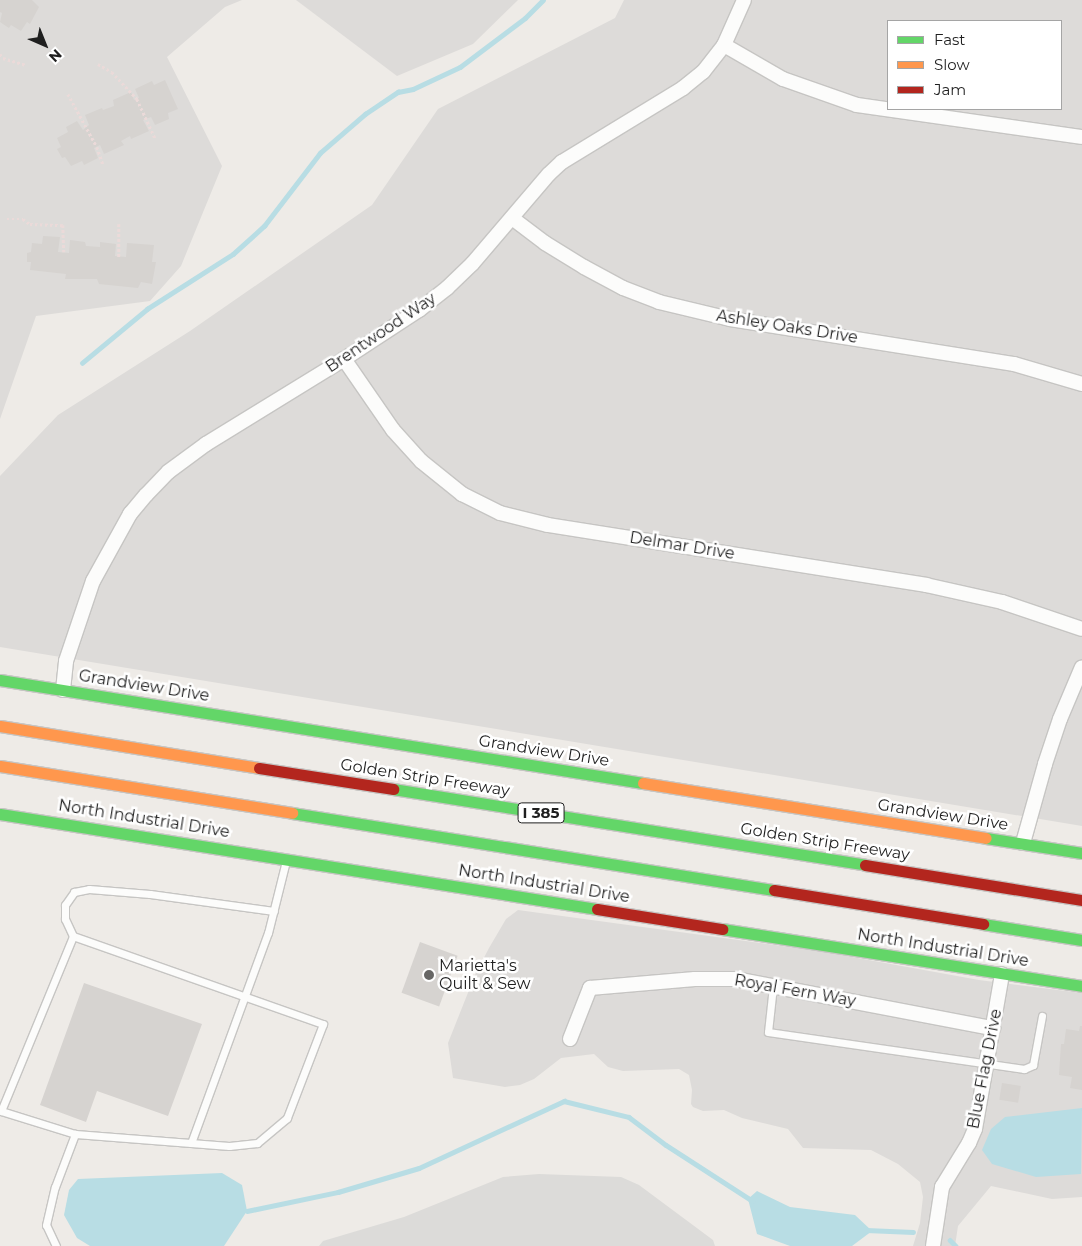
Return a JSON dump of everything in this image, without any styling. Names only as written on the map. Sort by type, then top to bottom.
[{"type":"main road","name":"Grandview Drive","points":[[0,680],[1082,852]]},
{"type":"main road","name":"Golden Strip Freeway","points":[[0,726],[1082,900]]},
{"type":"main road","name":"I 385","points":[[0,766],[1082,940]]},
{"type":"main road","name":"North Industrial Drive","points":[[0,814],[1082,986]]},
{"type":"street","name":"Brentwood Way","points":[[63,690],[66,661],[93,581],[130,514],[168,472],[206,444],[344,359],[419,310],[447,288],[472,264],[549,174],[562,162],[683,88],[703,72],[724,45],[744,0]]},
{"type":"street","points":[[724,45],[783,79],[857,105],[887,109]]},
{"type":"street","points":[[892,110],[1082,137]]},
{"type":"street","name":"Ashley Oaks Drive","points":[[512,218],[546,243],[584,267],[623,288],[659,302],[730,319],[1014,364],[1082,384]]},
{"type":"street","name":"Delmar Drive","points":[[344,359],[393,430],[421,461],[462,494],[500,513],[548,525],[926,585],[1002,602],[1082,629]]},
{"type":"street","points":[[1023,843],[1045,764],[1060,720],[1082,666]]},
{"type":"street","name":"Blue Flag Drive","points":[[933,1246],[942,1187],[969,1143],[975,1129],[1002,974]]},
{"type":"street","name":"Royal Fern Way","points":[[570,1039],[590,988],[703,979],[735,979],[993,1028]]},
{"type":"lane","points":[[191,1143],[274,911],[287,859]]},
{"type":"lane","points":[[72,936],[323,1024],[287,1118],[257,1143],[229,1146],[75,1134],[1,1112],[72,936],[65,919],[66,905],[74,892],[89,889],[150,894],[274,911]]},
{"type":"lane","points":[[773,986],[768,1032],[1024,1069],[1033,1065],[1042,1016]]},
{"type":"lane","points":[[56,1246],[46,1225],[55,1187],[75,1134]]},
{"type":"path","points":[[0,54],[3,58],[26,65]]},
{"type":"path","points":[[98,64],[112,72],[137,99],[155,138]]},
{"type":"path","points":[[68,94],[97,147],[103,164]]},
{"type":"path","points":[[7,219],[22,219],[30,224],[64,225],[64,252]]},
{"type":"path","points":[[119,224],[119,257]]},
{"type":"shaded area","points":[[0,0],[242,0],[225,7],[167,57],[222,166],[181,266],[150,301],[36,316],[0,419]]},
{"type":"shaded area","points":[[296,0],[518,0],[473,44],[397,76]]},
{"type":"shaded area","points":[[624,0],[1082,0],[1082,826],[0,647],[0,476],[58,415],[190,331],[372,205],[438,109],[615,18]]},
{"type":"shaded area","points":[[518,910],[819,951],[979,980],[1082,993],[1082,1197],[1052,1199],[991,1186],[958,1226],[955,1246],[913,1246],[920,1223],[923,1197],[920,1182],[898,1164],[871,1150],[803,1148],[788,1129],[742,1118],[724,1110],[703,1111],[693,1107],[691,1104],[692,1090],[689,1075],[679,1069],[623,1071],[608,1067],[594,1054],[561,1058],[534,1079],[520,1085],[505,1087],[453,1078],[448,1043],[475,975],[489,948],[506,919]]},
{"type":"shaded area","points":[[539,1174],[621,1177],[639,1185],[713,1240],[715,1246],[319,1246],[323,1241],[404,1217],[503,1177]]},
{"type":"water","points":[[1082,1108],[1081,1174],[1036,1177],[992,1164],[982,1150],[991,1129],[1005,1117]]},
{"type":"water","points":[[222,1173],[242,1185],[247,1211],[224,1246],[90,1246],[77,1238],[64,1215],[69,1190],[78,1179]]},
{"type":"water","points":[[757,1191],[790,1207],[855,1215],[872,1231],[852,1246],[790,1246],[757,1234],[748,1199]]},
{"type":"building","points":[[0,0],[32,0],[39,7],[30,24],[27,22],[21,31],[11,25],[9,28],[0,22],[2,13],[0,12]]},
{"type":"building","points":[[165,80],[178,109],[168,113],[169,119],[155,125],[151,117],[143,120],[149,131],[131,139],[130,136],[121,141],[124,145],[104,154],[100,145],[94,148],[98,158],[84,165],[82,161],[71,166],[65,157],[62,158],[57,149],[61,147],[57,138],[68,132],[66,127],[77,121],[83,130],[89,125],[85,115],[102,108],[103,110],[114,106],[113,100],[131,92],[134,100],[139,98],[135,89],[152,81],[154,85]]},
{"type":"building","points":[[43,236],[60,237],[58,252],[69,253],[70,240],[85,242],[86,246],[100,247],[100,242],[116,244],[115,256],[126,257],[127,243],[154,245],[152,262],[156,262],[152,284],[141,282],[138,288],[99,284],[97,279],[65,279],[66,274],[30,270],[31,262],[27,262],[27,253],[31,252],[32,243],[42,244]]},
{"type":"building","name":"Marietta's Quilt & Sew","points":[[420,942],[458,956],[439,1006],[402,993]]},
{"type":"building","points":[[84,983],[202,1024],[168,1116],[97,1091],[86,1122],[40,1105]]},
{"type":"building","points":[[1080,1026],[1082,1026],[1082,1090],[1070,1088],[1072,1077],[1059,1075],[1061,1044],[1064,1044],[1066,1029],[1079,1031]]},
{"type":"building","points":[[1002,1083],[1021,1086],[1018,1103],[999,1100]]},
{"type":"waterway","points":[[82,363],[147,309],[233,254],[264,226],[320,153],[365,114],[398,92],[413,89],[460,67],[525,18],[543,0]]},
{"type":"waterway","points":[[247,1211],[338,1192],[419,1168],[564,1101],[629,1117],[666,1145],[753,1201]]},
{"type":"waterway","points":[[866,1230],[913,1232]]},
{"type":"waterway","points":[[950,1240],[956,1246]]},
{"type":"traffic: fast","points":[[0,680],[643,783]]},
{"type":"traffic: fast","points":[[393,789],[865,865]]},
{"type":"traffic: fast","points":[[292,813],[774,890]]},
{"type":"traffic: fast","points":[[0,814],[597,909]]},
{"type":"traffic: fast","points":[[986,838],[1082,853]]},
{"type":"traffic: fast","points":[[983,924],[1082,940]]},
{"type":"traffic: fast","points":[[722,929],[1082,986]]},
{"type":"traffic: slow","points":[[0,726],[259,768]]},
{"type":"traffic: slow","points":[[0,766],[292,813]]},
{"type":"traffic: slow","points":[[643,783],[986,838]]},
{"type":"traffic: jam","points":[[259,768],[393,789]]},
{"type":"traffic: jam","points":[[865,865],[1082,900]]},
{"type":"traffic: jam","points":[[774,890],[983,924]]},
{"type":"traffic: jam","points":[[597,909],[722,929]]},
{"type":"place","name":"Marietta's Quilt & Sew","points":[[429,975]]}]
